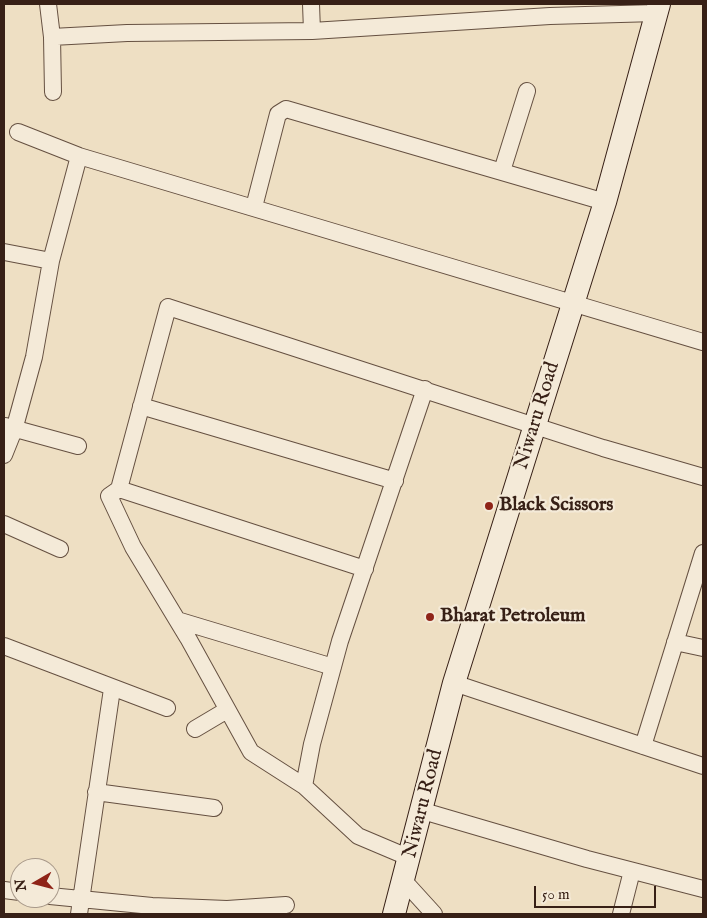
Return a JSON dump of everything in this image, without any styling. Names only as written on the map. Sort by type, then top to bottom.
[{"type":"street","points":[[48,4],[52,36],[53,92]]},
{"type":"street","points":[[311,4],[312,31]]},
{"type":"street","points":[[52,36],[128,33],[312,31],[552,10],[657,9]]},
{"type":"street","name":"Niwaru Road","points":[[394,914],[423,811],[454,683],[605,202],[657,9]]},
{"type":"street","points":[[502,171],[526,92]]},
{"type":"street","points":[[254,207],[278,114],[286,109],[605,202]]},
{"type":"street","points":[[18,132],[79,156],[703,342]]},
{"type":"street","points":[[4,455],[9,428],[34,357],[51,262],[79,156]]},
{"type":"street","points":[[4,252],[51,262]]},
{"type":"street","points":[[410,858],[358,836],[304,786],[251,752],[177,620],[133,547],[109,496],[118,489],[168,307],[535,424],[603,448],[703,477]]},
{"type":"street","points":[[304,786],[312,744],[333,667],[425,389]]},
{"type":"street","points":[[141,406],[395,481]]},
{"type":"street","points":[[9,428],[78,446]]},
{"type":"street","points":[[118,489],[365,569]]},
{"type":"street","points":[[4,524],[60,550]]},
{"type":"street","points":[[643,746],[703,553]]},
{"type":"street","points":[[177,620],[333,667]]},
{"type":"street","points":[[676,642],[703,648]]},
{"type":"street","points":[[4,650],[167,708]]},
{"type":"street","points":[[454,683],[703,766]]},
{"type":"street","points":[[80,907],[112,689]]},
{"type":"street","points":[[195,729],[228,710]]},
{"type":"street","points":[[96,792],[214,808]]},
{"type":"street","points":[[423,811],[632,871],[703,889]]},
{"type":"street","points":[[621,914],[632,871]]},
{"type":"street","points":[[404,881],[434,914]]},
{"type":"street","points":[[60,900],[80,907],[227,909],[286,905]]},
{"type":"place","name":"Black Scissors","points":[[489,506]]},
{"type":"place","name":"Bharat Petroleum","points":[[430,617]]}]
